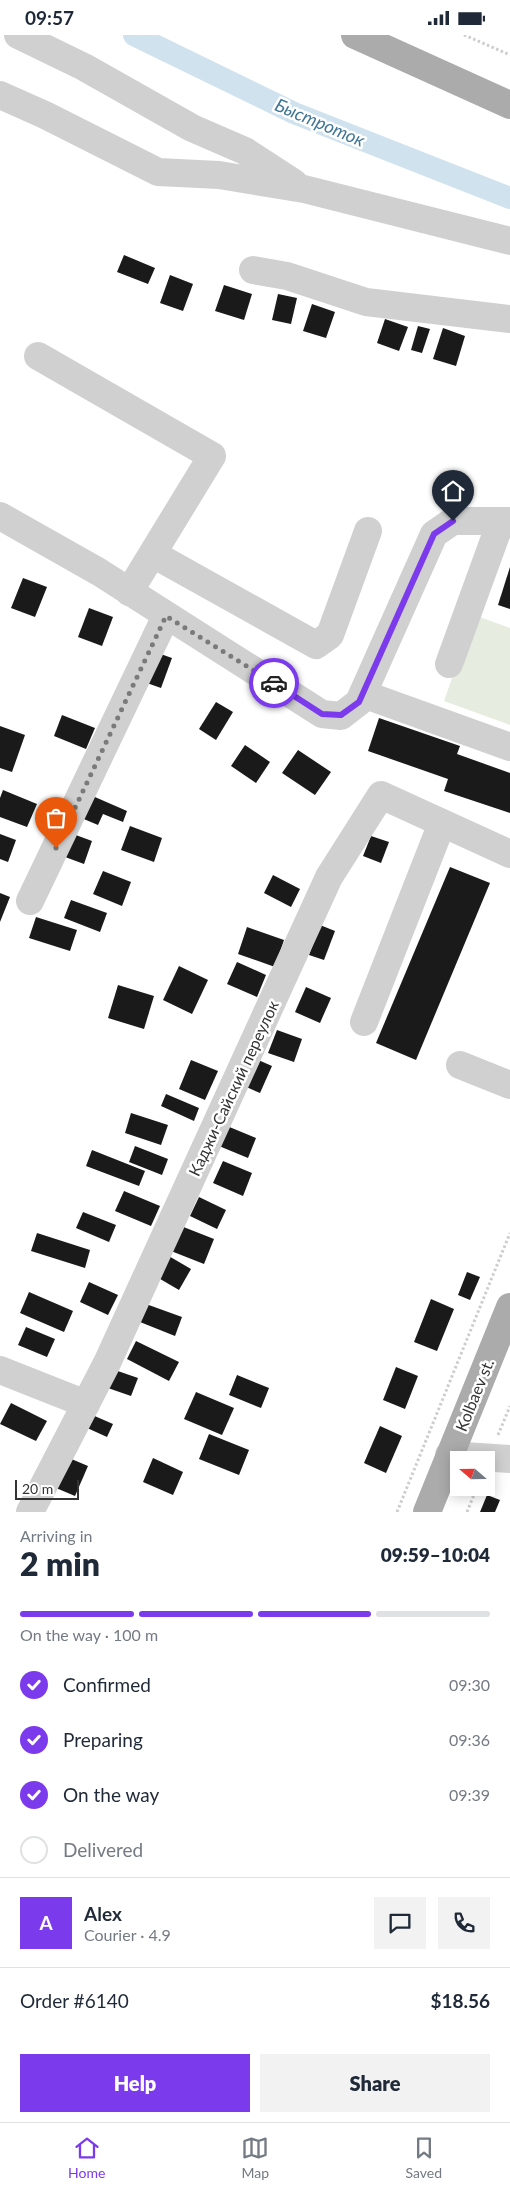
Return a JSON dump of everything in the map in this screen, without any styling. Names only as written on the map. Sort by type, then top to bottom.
[{"type":"main road","points":[[355,35],[510,105]]},
{"type":"main road","name":"Kolbaev st.","points":[[426,1512],[510,1307]]},
{"type":"street","points":[[18,35],[84,67],[192,128],[245,151],[304,189]]},
{"type":"street","points":[[0,95],[45,115],[158,172],[220,175],[304,189],[510,241]]},
{"type":"street","points":[[254,270],[287,276],[366,302],[510,319]]},
{"type":"street","points":[[38,356],[212,456],[129,592]]},
{"type":"street","points":[[0,516],[129,592],[322,714],[341,715],[359,702],[434,534],[453,521],[506,521],[449,664]]},
{"type":"street","points":[[153,554],[316,645],[330,635],[368,531]]},
{"type":"street","points":[[30,901],[166,616]]},
{"type":"street","points":[[363,694],[510,747]]},
{"type":"street","name":"Каджи-Сайский переулок","points":[[30,1512],[107,1363],[329,877],[381,795],[510,854]]},
{"type":"street","points":[[364,1023],[442,823]]},
{"type":"street","points":[[460,1065],[510,1085]]},
{"type":"street","points":[[0,1370],[86,1404]]},
{"type":"street","points":[[449,1455],[510,1459]]},
{"type":"path","points":[[464,35],[510,55]]},
{"type":"path","points":[[397,1512],[510,1233]]},
{"type":"path","points":[[467,1512],[473,1496]]},
{"type":"shaded area","points":[[474,615],[510,628],[510,725],[444,701]]},
{"type":"building","points":[[124,255],[155,268],[148,284],[117,272]]},
{"type":"building","points":[[170,275],[193,284],[183,311],[160,303]]},
{"type":"building","points":[[224,285],[252,294],[244,320],[215,311]]},
{"type":"building","points":[[278,294],[297,298],[291,324],[272,320]]},
{"type":"building","points":[[312,304],[335,312],[326,338],[303,331]]},
{"type":"building","points":[[385,319],[408,327],[399,351],[377,343]]},
{"type":"building","points":[[418,326],[430,329],[422,353],[411,350]]},
{"type":"building","points":[[443,328],[465,336],[456,366],[433,359]]},
{"type":"building","points":[[510,567],[510,609],[498,605]]},
{"type":"building","points":[[23,578],[47,587],[35,617],[11,608]]},
{"type":"building","points":[[89,608],[113,617],[102,646],[78,637]]},
{"type":"building","points":[[155,652],[172,658],[161,688],[144,682]]},
{"type":"building","points":[[216,702],[233,712],[216,740],[199,729]]},
{"type":"building","points":[[62,715],[95,728],[86,749],[54,736]]},
{"type":"building","points":[[379,718],[460,746],[457,754],[510,773],[510,813],[444,791],[448,779],[368,751]]},
{"type":"building","points":[[0,726],[25,735],[12,772],[0,768]]},
{"type":"building","points":[[245,745],[270,762],[256,783],[231,766]]},
{"type":"building","points":[[298,750],[331,772],[315,795],[282,773]]},
{"type":"building","points":[[3,790],[37,804],[27,827],[0,817],[0,798]]},
{"type":"building","points":[[88,794],[127,811],[123,822],[103,814],[98,825],[79,817]]},
{"type":"building","points":[[130,826],[162,838],[154,862],[121,850]]},
{"type":"building","points":[[65,831],[92,841],[84,864],[57,854]]},
{"type":"building","points":[[0,834],[16,840],[8,862],[0,859]]},
{"type":"building","points":[[371,836],[389,842],[381,863],[363,856]]},
{"type":"building","points":[[450,867],[490,883],[416,1060],[376,1043]]},
{"type":"building","points":[[103,871],[131,882],[122,906],[93,894]]},
{"type":"building","points":[[273,875],[300,889],[291,907],[264,893]]},
{"type":"building","points":[[0,893],[10,897],[0,922]]},
{"type":"building","points":[[71,900],[107,913],[100,932],[64,918]]},
{"type":"building","points":[[36,917],[77,930],[70,951],[29,938]]},
{"type":"building","points":[[320,925],[335,931],[324,960],[309,955]]},
{"type":"building","points":[[247,927],[284,940],[275,967],[238,954]]},
{"type":"building","points":[[237,962],[266,975],[257,997],[227,984]]},
{"type":"building","points":[[179,966],[208,980],[192,1014],[163,1000]]},
{"type":"building","points":[[118,985],[154,996],[144,1029],[108,1018]]},
{"type":"building","points":[[306,987],[331,998],[320,1023],[295,1012]]},
{"type":"building","points":[[277,1030],[302,1039],[294,1062],[268,1053]]},
{"type":"building","points":[[256,1059],[272,1066],[260,1093],[244,1086]]},
{"type":"building","points":[[191,1060],[218,1071],[205,1100],[179,1089]]},
{"type":"building","points":[[166,1094],[199,1108],[194,1121],[161,1106]]},
{"type":"building","points":[[131,1113],[168,1125],[161,1145],[125,1133]]},
{"type":"building","points":[[227,1126],[256,1138],[248,1158],[219,1146]]},
{"type":"building","points":[[135,1146],[168,1159],[162,1175],[129,1162]]},
{"type":"building","points":[[92,1150],[145,1171],[139,1186],[86,1166]]},
{"type":"building","points":[[223,1161],[252,1173],[243,1196],[213,1183]]},
{"type":"building","points":[[124,1191],[160,1206],[151,1226],[115,1211]]},
{"type":"building","points":[[199,1197],[226,1210],[217,1229],[190,1216]]},
{"type":"building","points":[[83,1212],[116,1225],[109,1242],[76,1228]]},
{"type":"building","points":[[181,1226],[214,1239],[204,1264],[171,1251]]},
{"type":"building","points":[[37,1233],[90,1250],[85,1268],[31,1251]]},
{"type":"building","points":[[167,1255],[191,1269],[179,1290],[155,1276]]},
{"type":"building","points":[[467,1272],[480,1277],[470,1300],[458,1295]]},
{"type":"building","points":[[89,1282],[118,1295],[108,1315],[80,1302]]},
{"type":"building","points":[[29,1292],[73,1311],[64,1332],[20,1313]]},
{"type":"building","points":[[431,1299],[454,1309],[437,1351],[414,1342]]},
{"type":"building","points":[[146,1304],[182,1317],[175,1336],[140,1322]]},
{"type":"building","points":[[26,1327],[55,1339],[47,1357],[18,1345]]},
{"type":"building","points":[[136,1341],[179,1362],[169,1381],[127,1359]]},
{"type":"building","points":[[396,1367],[418,1376],[405,1409],[383,1400]]},
{"type":"building","points":[[112,1369],[138,1378],[131,1396],[105,1387]]},
{"type":"building","points":[[237,1375],[269,1388],[261,1408],[229,1395]]},
{"type":"building","points":[[196,1392],[234,1408],[222,1435],[184,1419]]},
{"type":"building","points":[[11,1403],[47,1421],[36,1441],[0,1424]]},
{"type":"building","points":[[90,1414],[113,1424],[107,1437],[85,1427]]},
{"type":"building","points":[[380,1426],[402,1436],[386,1473],[364,1463]]},
{"type":"building","points":[[209,1434],[249,1450],[239,1475],[199,1459]]},
{"type":"building","points":[[69,1458],[88,1466],[75,1496],[56,1488]]},
{"type":"building","points":[[153,1458],[183,1472],[173,1495],[143,1482]]},
{"type":"building","points":[[487,1496],[500,1500],[495,1512],[480,1512]]},
{"type":"waterway","name":"Быстроток","points":[[134,35],[294,113],[510,198]]},
{"type":"way so far","points":[[56,848],[166,616],[274,683]]},
{"type":"route","points":[[274,683],[322,714],[341,715],[359,702],[434,534],[453,521]]}]
